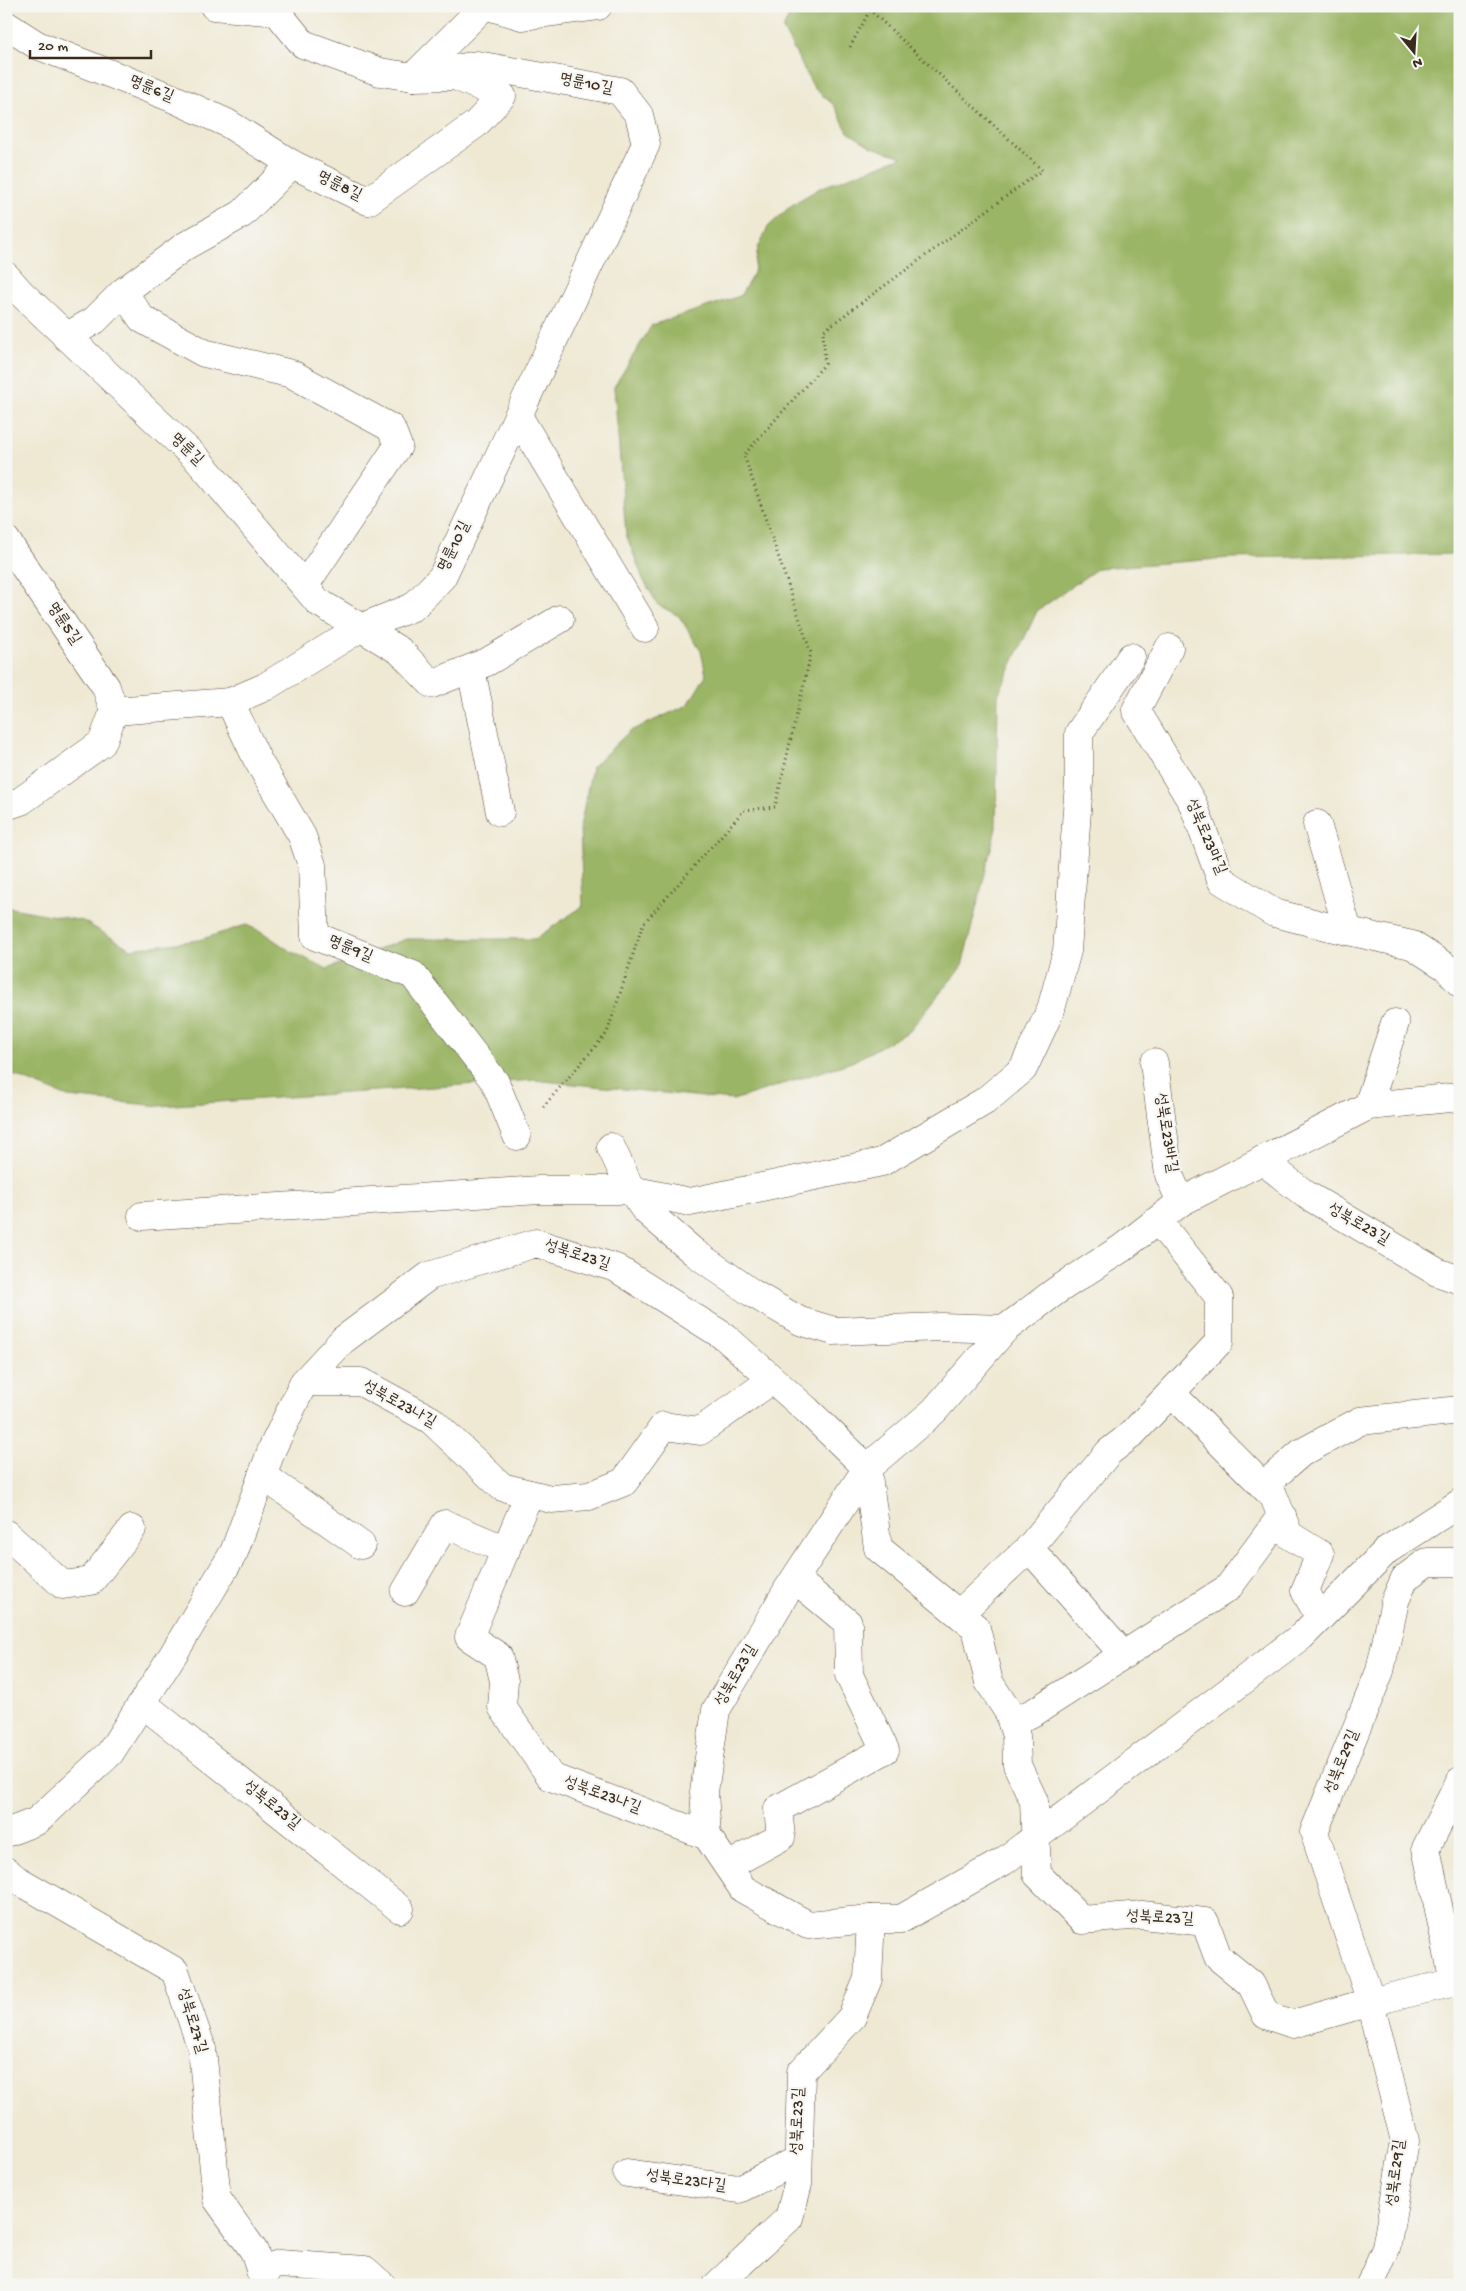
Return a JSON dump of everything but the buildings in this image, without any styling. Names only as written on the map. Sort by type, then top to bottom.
[{"type":"street","points":[[214,6],[277,12],[303,44],[380,72],[413,77],[484,6]]},
{"type":"street","points":[[488,6],[522,16],[598,6]]},
{"type":"street","name":"명륜6길","points":[[6,25],[37,45],[163,95],[227,123],[292,164]]},
{"type":"street","name":"명륜10길","points":[[360,628],[413,607],[442,577],[646,144],[639,115],[620,91],[477,65],[413,77]]},
{"type":"street","name":"명륜8길","points":[[292,164],[368,201],[476,124],[502,96],[455,76],[413,77]]},
{"type":"street","points":[[66,337],[95,320],[123,292],[185,246],[242,214],[292,164]]},
{"type":"street","name":"명륜길","points":[[6,276],[20,294],[198,460],[318,602],[360,628]]},
{"type":"street","points":[[123,292],[142,319],[204,353],[292,374],[391,428],[398,446],[305,586]]},
{"type":"street","points":[[518,416],[645,628]]},
{"type":"street","name":"명륜5길","points":[[6,540],[106,687],[114,711]]},
{"type":"street","points":[[6,806],[21,801],[102,743],[114,711],[230,702],[265,687],[360,628],[400,651],[432,684],[487,662],[560,619]]},
{"type":"street","name":"성북로23마길","points":[[1169,648],[1136,710],[1193,804],[1222,880],[1274,913],[1412,944],[1446,967],[1460,982]]},
{"type":"street","points":[[142,1216],[539,1190],[631,1190],[690,1202],[882,1162],[985,1101],[1023,1069],[1051,1010],[1066,951],[1079,782],[1079,733],[1131,657]]},
{"type":"street","points":[[471,669],[500,812]]},
{"type":"street","name":"명륜9길","points":[[230,702],[257,758],[302,836],[312,866],[315,936],[413,975],[495,1082],[517,1136]]},
{"type":"street","points":[[1317,824],[1348,931]]},
{"type":"street","points":[[1368,1106],[1395,1023]]},
{"type":"street","name":"성북로23바길","points":[[1154,1063],[1169,1175],[1181,1202]]},
{"type":"street","name":"성북로23길","points":[[707,1836],[704,1792],[716,1710],[795,1578],[866,1468],[934,1411],[1006,1328],[1056,1291],[1122,1248],[1181,1202],[1311,1137],[1368,1106],[1460,1098]]},
{"type":"street","points":[[611,1147],[631,1190],[645,1210],[695,1254],[752,1293],[800,1321],[834,1331],[941,1327],[1006,1328]]},
{"type":"street","name":"성북로23길","points":[[1262,1160],[1305,1194],[1437,1272],[1460,1280]]},
{"type":"street","points":[[959,1614],[1029,1548],[1109,1452],[1132,1435],[1219,1342],[1219,1297],[1158,1221]]},
{"type":"street","name":"성북로23길","points":[[6,1833],[37,1821],[110,1753],[174,1653],[234,1552],[272,1449],[304,1382],[343,1340],[429,1276],[536,1243],[616,1268],[725,1337],[807,1410],[866,1468],[878,1548],[976,1628],[989,1682],[1009,1712],[1016,1736],[1017,1766],[1034,1801],[1037,1874],[1082,1920],[1142,1915],[1206,1922],[1218,1957],[1251,1984],[1266,2014],[1293,2024],[1370,2002]]},
{"type":"street","name":"성북로23나길","points":[[304,1382],[361,1382],[431,1420],[502,1487],[550,1499],[589,1496],[624,1482],[664,1426],[700,1431],[772,1380]]},
{"type":"street","points":[[1172,1393],[1274,1497],[1290,1535],[1320,1554],[1306,1592],[1320,1618]]},
{"type":"street","points":[[1263,1486],[1301,1453],[1360,1421],[1460,1410]]},
{"type":"street","points":[[262,1475],[360,1545]]},
{"type":"street","name":"성북로23나길","points":[[529,1494],[469,1637],[498,1656],[504,1681],[502,1707],[551,1778],[707,1836]]},
{"type":"street","points":[[707,1836],[743,1889],[808,1925],[871,1919],[901,1919],[1004,1861],[1035,1838],[1302,1636],[1387,1550],[1460,1503]]},
{"type":"street","points":[[1012,1723],[1036,1711],[1228,1588],[1282,1515]]},
{"type":"street","points":[[405,1592],[445,1524],[506,1550]]},
{"type":"street","points":[[6,1534],[63,1585],[91,1581],[132,1529]]},
{"type":"street","points":[[1029,1548],[1124,1655]]},
{"type":"street","name":"성북로29길","points":[[1370,2285],[1386,2248],[1405,2141],[1370,2002],[1314,1832],[1380,1671],[1395,1601],[1405,1578],[1427,1562],[1460,1562]]},
{"type":"street","points":[[728,1866],[781,1837],[778,1809],[885,1750],[849,1675],[848,1623],[795,1578]]},
{"type":"street","name":"성북로23길","points":[[142,1703],[400,1909]]},
{"type":"street","points":[[1370,2002],[1457,1982],[1426,1848],[1460,1781]]},
{"type":"street","name":"성북로27길","points":[[6,1871],[16,1879],[175,1971],[202,2049],[217,2199],[254,2251],[263,2277]]},
{"type":"street","name":"성북로23길","points":[[717,2285],[789,2218],[798,2184],[801,2072],[852,2017],[868,1979],[871,1919]]},
{"type":"street","name":"성북로23다길","points":[[627,2173],[739,2189],[798,2160]]},
{"type":"street","points":[[263,2277],[279,2264],[365,2270],[382,2285]]},
{"type":"path","points":[[871,8],[882,6]]},
{"type":"path","points":[[850,47],[871,8]]},
{"type":"path","points":[[517,1136],[607,1034],[643,924],[744,810],[775,807],[810,653],[744,455],[826,364],[823,330],[1042,170],[871,8]]},
{"type":"green space","points":[[794,6],[892,6],[902,8],[903,6],[1460,6],[1460,554],[1231,558],[1098,568],[1037,611],[998,695],[996,828],[962,966],[909,1031],[852,1062],[733,1100],[534,1080],[160,1106],[68,1097],[6,1072],[6,907],[83,921],[131,949],[199,940],[246,925],[262,932],[290,951],[327,969],[406,939],[535,939],[583,906],[580,827],[592,767],[630,731],[688,705],[706,675],[701,651],[679,616],[658,605],[643,579],[626,534],[614,387],[652,325],[740,296],[754,273],[758,248],[768,227],[793,204],[820,188],[902,157],[872,147],[848,132],[834,105],[814,88],[783,29]]}]
